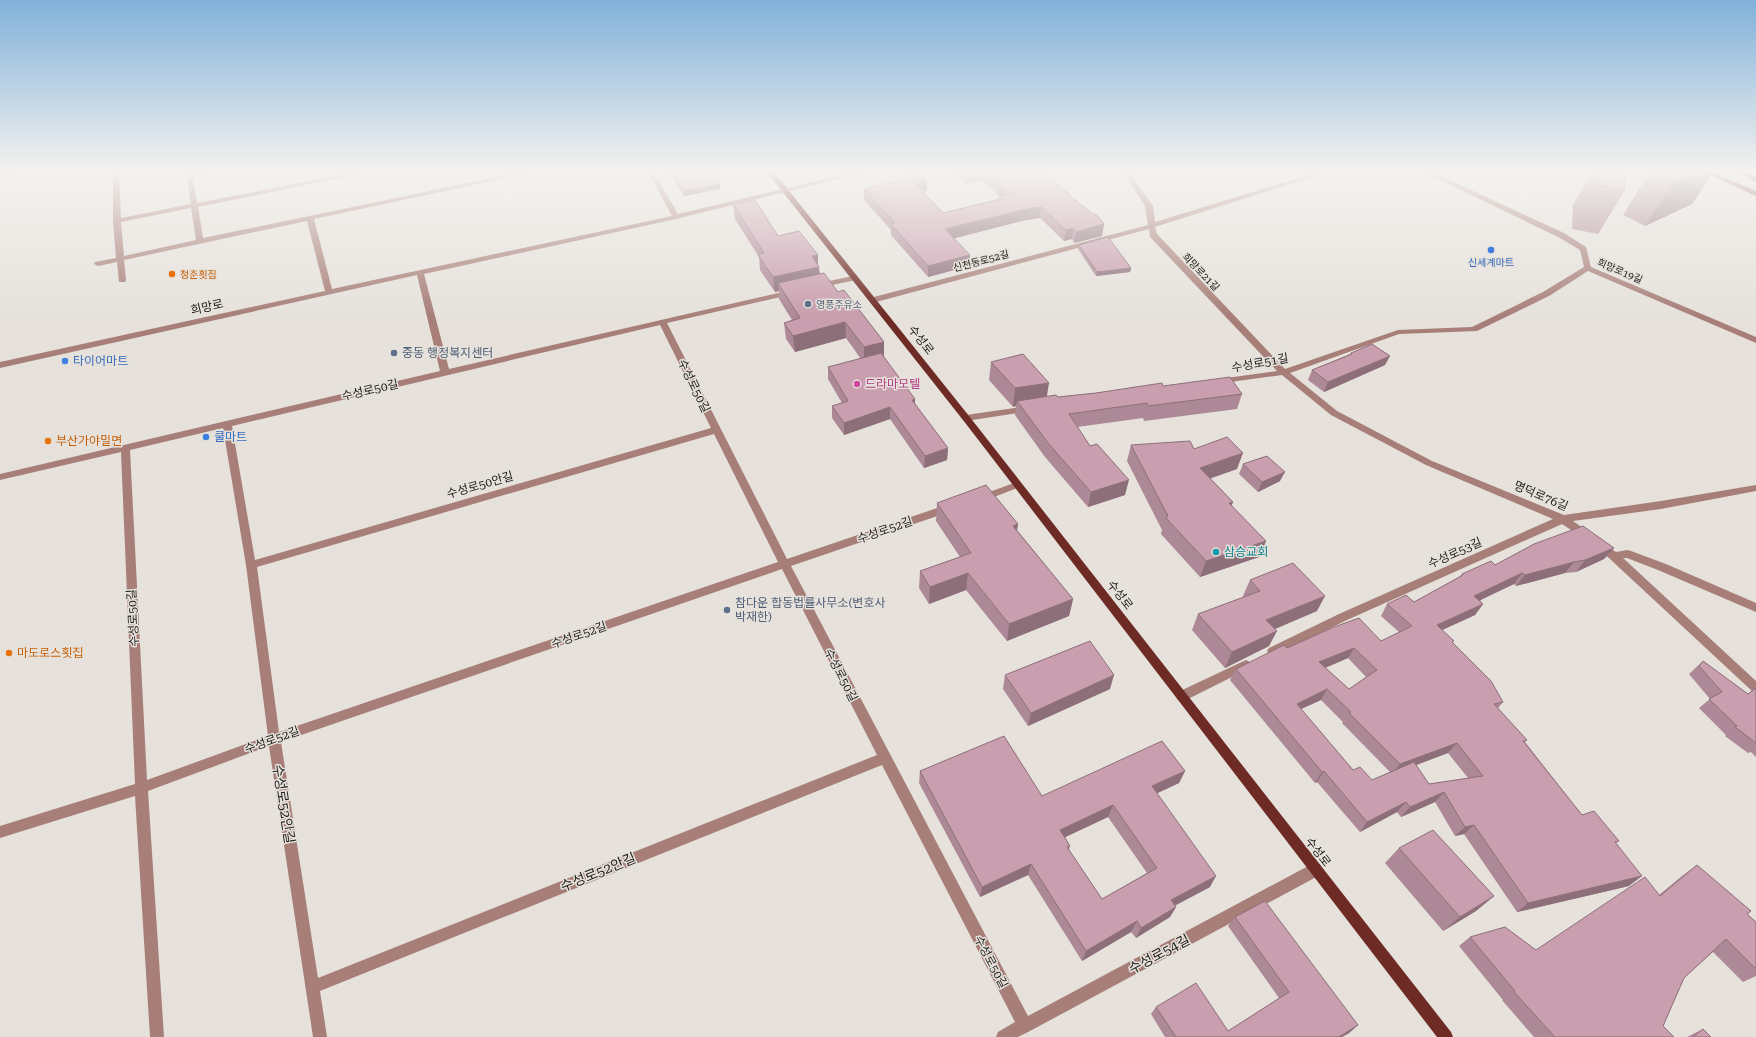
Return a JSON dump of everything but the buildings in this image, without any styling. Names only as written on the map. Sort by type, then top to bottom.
[{"type":"main road","name":"수성로","points":[[808,220],[966,418],[1446,1037]]},
{"type":"street","points":[[120,220],[117,221],[122,280]]},
{"type":"street","points":[[196,220],[200,241]]},
{"type":"street","points":[[98,264],[299,220]]},
{"type":"street","points":[[311,220],[329,292]]},
{"type":"street","name":"희망로","points":[[0,365],[660,220]]},
{"type":"street","name":"희망로21길","points":[[1150,220],[1152,235],[1280,369],[1285,372]]},
{"type":"street","name":"신천동로52길","points":[[873,300],[1169,220]]},
{"type":"street","name":"희망로19길","points":[[1530,220],[1561,235],[1582,249],[1588,268],[1756,340]]},
{"type":"street","name":"수성로51길","points":[[1209,383],[1285,372],[1398,332],[1474,329],[1546,294],[1588,268]]},
{"type":"street","points":[[420,272],[445,372]]},
{"type":"street","name":"수성로50길","points":[[0,477],[662,321],[853,278]]},
{"type":"street","name":"수성로50길","points":[[662,321],[715,430],[884,758],[1025,1026]]},
{"type":"street","name":"명덕로76길","points":[[1285,372],[1334,413],[1429,464],[1564,519],[1614,556],[1756,688]]},
{"type":"street","points":[[966,418],[1041,407]]},
{"type":"street","points":[[227,424],[251,565],[274,740]]},
{"type":"street","name":"수성로50안길","points":[[251,565],[715,430]]},
{"type":"street","name":"수성로50길","points":[[125,447],[141,788]]},
{"type":"street","points":[[972,501],[1017,485]]},
{"type":"street","name":"수성로53길","points":[[1266,655],[1343,617],[1564,519],[1661,506],[1756,488]]},
{"type":"street","name":"수성로52길","points":[[0,832],[141,788],[274,740],[957,506]]},
{"type":"street","points":[[1614,556],[1628,554],[1756,608]]},
{"type":"street","points":[[1182,696],[1252,662]]},
{"type":"street","name":"수성로52안길","points":[[274,740],[320,1037]]},
{"type":"street","name":"수성로52안길","points":[[313,987],[884,758]]},
{"type":"street","points":[[141,788],[157,1037]]},
{"type":"street","name":"수성로54길","points":[[1003,1037],[1315,870]]},
{"type":"place","name":"신세계마트","points":[[1491,250]]},
{"type":"place","name":"청춘횟집","points":[[172,274]]},
{"type":"place","name":"영풍주유소","points":[[808,304]]},
{"type":"place","name":"중동 행정복지센터","points":[[394,353]]},
{"type":"place","name":"타이어마트","points":[[65,361]]},
{"type":"place","name":"드라마모텔","points":[[857,384]]},
{"type":"place","name":"쿨마트","points":[[206,437]]},
{"type":"place","name":"부산가야밀면","points":[[48,441]]},
{"type":"place","name":"삼승교회","points":[[1216,552]]},
{"type":"place","name":"참다운 합동법률사무소(변호사 박재한)","points":[[727,610]]},
{"type":"place","name":"마도로스횟집","points":[[9,653]]}]
